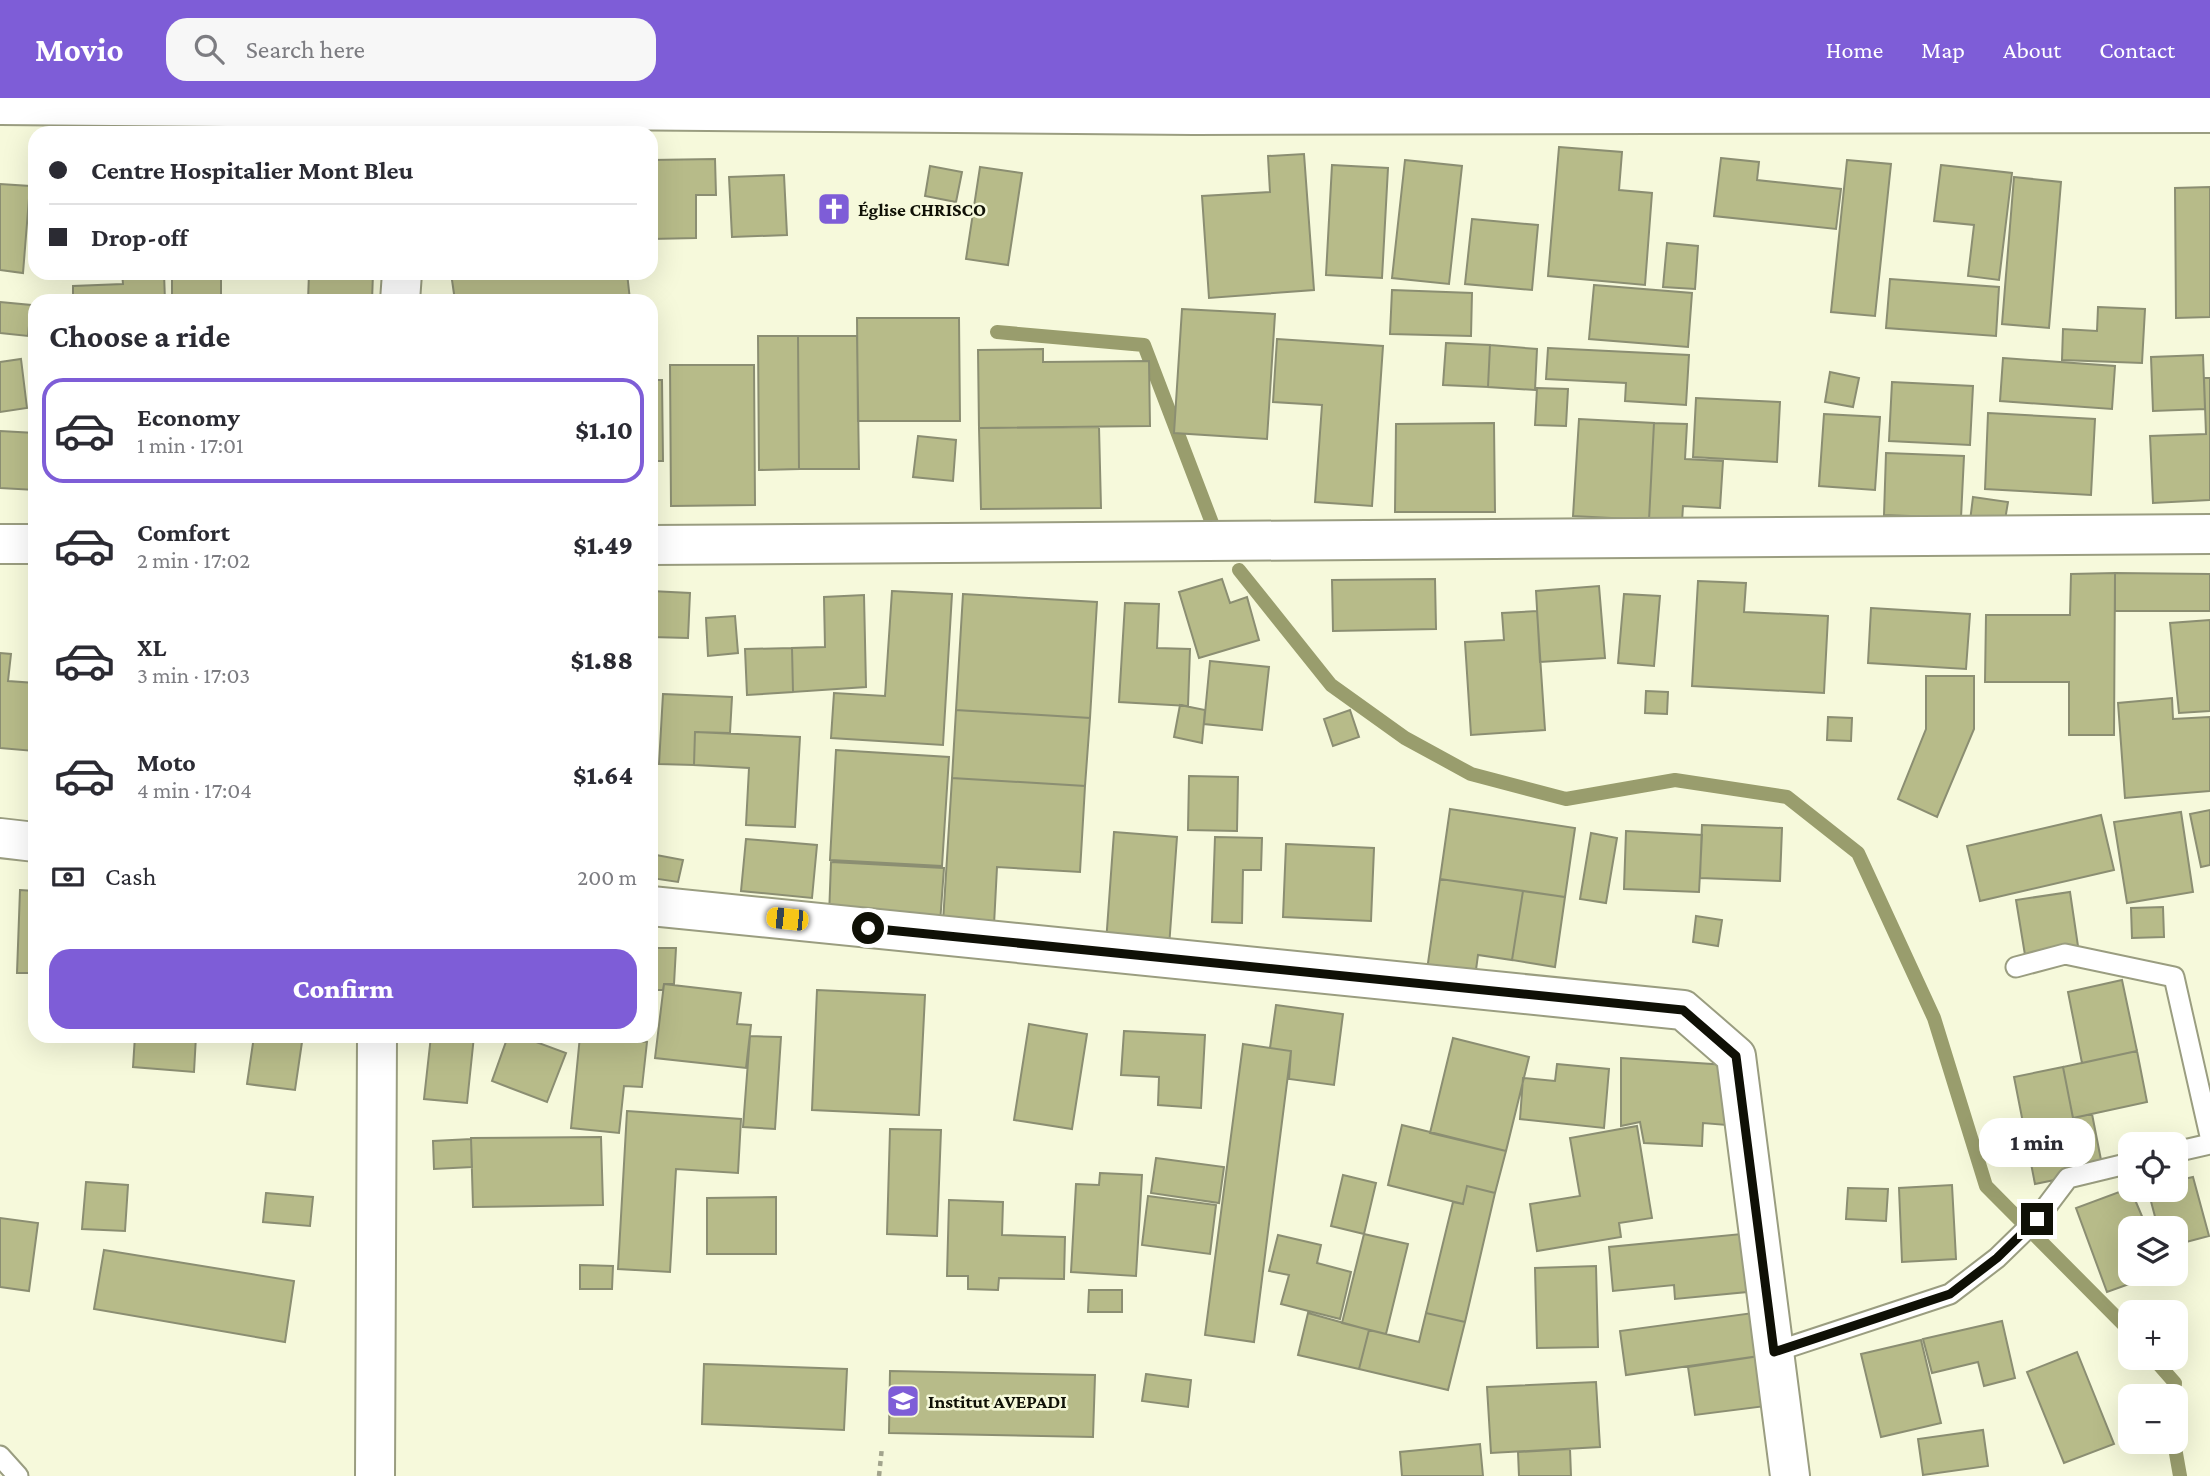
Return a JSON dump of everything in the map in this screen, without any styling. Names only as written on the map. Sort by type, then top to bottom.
[{"type":"street","points":[[0,105],[411,113],[1194,106],[2210,113]]},
{"type":"street","points":[[658,545],[2210,534]]},
{"type":"street","points":[[0,544],[28,544]]},
{"type":"street","points":[[0,838],[28,841]]},
{"type":"street","points":[[658,907],[1683,1010],[1736,1056],[1790,1476]]},
{"type":"street","points":[[375,1476],[377,1043]]},
{"type":"lane","points":[[2016,967],[2065,954],[2174,977],[2210,1136]]},
{"type":"lane","points":[[2188,1149],[2210,1144]]},
{"type":"lane","points":[[1774,1352],[1950,1294],[1997,1258],[2037,1219],[2068,1178],[2118,1166]]},
{"type":"lane","points":[[0,1456],[18,1476]]},
{"type":"path","points":[[879,1476],[882,1447]]},
{"type":"building","points":[[1559,147],[1622,152],[1619,190],[1652,193],[1645,285],[1548,276]]},
{"type":"building","points":[[1304,154],[1314,290],[1209,298],[1202,196],[1270,192],[1268,156]]},
{"type":"building","points":[[1721,158],[1759,162],[1757,180],[1841,189],[1836,229],[1714,216]]},
{"type":"building","points":[[715,159],[716,195],[696,195],[696,238],[658,239],[658,160]]},
{"type":"building","points":[[1405,160],[1462,166],[1449,284],[1392,278]]},
{"type":"building","points":[[1847,160],[1891,164],[1875,316],[1831,312]]},
{"type":"building","points":[[1332,165],[1388,168],[1382,278],[1326,275]]},
{"type":"building","points":[[1941,165],[2012,173],[1999,280],[1968,276],[1974,225],[1934,221]]},
{"type":"building","points":[[930,166],[962,172],[956,202],[925,196]]},
{"type":"building","points":[[980,167],[1022,173],[1008,265],[966,259]]},
{"type":"building","points":[[784,175],[787,235],[732,237],[729,177]]},
{"type":"building","points":[[2014,177],[2061,182],[2049,328],[2002,324]]},
{"type":"building","points":[[0,184],[28,186],[23,273],[0,270]]},
{"type":"building","points":[[2210,187],[2210,317],[2176,318],[2175,188]]},
{"type":"building","points":[[1472,219],[1538,225],[1532,290],[1465,284]]},
{"type":"building","points":[[1667,243],[1698,246],[1695,289],[1663,287]]},
{"type":"building","points":[[1890,279],[1999,287],[1996,336],[1886,328]]},
{"type":"building","points":[[123,280],[164,280],[165,294],[73,294],[73,286],[123,284]]},
{"type":"building","points":[[172,280],[221,280],[221,294],[172,294]]},
{"type":"building","points":[[309,280],[373,280],[372,294],[308,294]]},
{"type":"building","points":[[452,280],[628,280],[629,294],[454,294]]},
{"type":"building","points":[[1594,285],[1692,293],[1688,347],[1589,339]]},
{"type":"building","points":[[1392,290],[1472,293],[1471,336],[1390,334]]},
{"type":"building","points":[[0,302],[28,305],[28,336],[0,333]]},
{"type":"building","points":[[2098,307],[2145,309],[2142,363],[2062,360],[2063,329],[2097,331]]},
{"type":"building","points":[[1182,309],[1275,314],[1267,439],[1174,433]]},
{"type":"building","points":[[857,318],[959,318],[960,421],[858,421]]},
{"type":"building","points":[[758,336],[798,336],[799,469],[759,470]]},
{"type":"building","points":[[798,336],[857,336],[859,469],[799,469]]},
{"type":"building","points":[[1277,339],[1383,346],[1372,506],[1315,502],[1322,405],[1273,402]]},
{"type":"building","points":[[1446,343],[1490,345],[1488,387],[1443,385]]},
{"type":"building","points":[[1490,345],[1537,349],[1535,390],[1488,387]]},
{"type":"building","points":[[1548,348],[1689,355],[1686,405],[1625,401],[1626,383],[1546,379]]},
{"type":"building","points":[[1043,349],[1043,362],[1149,361],[1150,426],[979,428],[978,350]]},
{"type":"building","points":[[2203,355],[2205,409],[2153,411],[2151,357]]},
{"type":"building","points":[[2003,358],[2115,366],[2112,409],[2000,401]]},
{"type":"building","points":[[21,359],[27,408],[0,412],[0,362]]},
{"type":"building","points":[[670,365],[754,365],[755,505],[671,506]]},
{"type":"building","points":[[1830,372],[1859,378],[1853,407],[1825,402]]},
{"type":"building","points":[[2204,378],[2210,378],[2210,500],[2153,503],[2150,436],[2206,434]]},
{"type":"building","points":[[658,380],[662,380],[663,461],[658,461]]},
{"type":"building","points":[[1892,382],[1973,386],[1970,445],[1889,441]]},
{"type":"building","points":[[1537,388],[1568,389],[1566,426],[1535,425]]},
{"type":"building","points":[[1696,398],[1780,402],[1777,462],[1693,457]]},
{"type":"building","points":[[1988,413],[2095,419],[2091,495],[1985,489]]},
{"type":"building","points":[[1824,414],[1880,417],[1875,490],[1819,486]]},
{"type":"building","points":[[1579,419],[1654,423],[1649,520],[1573,516]]},
{"type":"building","points":[[1494,423],[1495,512],[1395,512],[1396,424]]},
{"type":"building","points":[[1654,423],[1687,424],[1685,459],[1723,461],[1720,508],[1683,506],[1682,522],[1649,520]]},
{"type":"building","points":[[1099,427],[1101,508],[981,509],[979,428]]},
{"type":"building","points":[[0,431],[28,433],[28,490],[0,488]]},
{"type":"building","points":[[918,436],[956,440],[953,481],[913,477]]},
{"type":"building","points":[[1886,453],[1964,456],[1961,518],[1884,515]]},
{"type":"building","points":[[1973,497],[2008,502],[2004,526],[1970,521]]},
{"type":"building","points":[[2115,573],[2210,574],[2210,611],[2115,611]]},
{"type":"building","points":[[2115,573],[2114,735],[2069,735],[2069,682],[1985,682],[1986,615],[2070,615],[2071,574]]},
{"type":"building","points":[[1222,579],[1230,603],[1247,597],[1259,640],[1199,658],[1179,592]]},
{"type":"building","points":[[1435,579],[1436,629],[1333,631],[1332,580]]},
{"type":"building","points":[[1698,581],[1746,583],[1744,612],[1828,616],[1824,693],[1692,686]]},
{"type":"building","points":[[1599,586],[1605,658],[1540,662],[1536,591]]},
{"type":"building","points":[[658,591],[690,593],[688,638],[658,637]]},
{"type":"building","points":[[892,591],[952,594],[943,745],[831,738],[834,693],[885,696]]},
{"type":"building","points":[[963,594],[1097,602],[1090,718],[956,710]]},
{"type":"building","points":[[1624,594],[1660,596],[1654,666],[1618,663]]},
{"type":"building","points":[[864,595],[866,687],[793,692],[792,648],[825,647],[824,597]]},
{"type":"building","points":[[1125,603],[1159,604],[1157,648],[1190,649],[1188,706],[1119,702]]},
{"type":"building","points":[[1871,608],[1970,614],[1966,669],[1868,663]]},
{"type":"building","points":[[1537,611],[1545,730],[1471,735],[1465,642],[1504,640],[1502,613]]},
{"type":"building","points":[[735,616],[738,653],[708,656],[706,618]]},
{"type":"building","points":[[2210,620],[2210,711],[2179,713],[2170,623]]},
{"type":"building","points":[[792,648],[793,692],[747,695],[745,649]]},
{"type":"building","points":[[0,653],[11,654],[8,681],[28,682],[28,750],[0,748]]},
{"type":"building","points":[[1210,661],[1269,667],[1262,730],[1204,724]]},
{"type":"building","points":[[1926,676],[1974,676],[1974,729],[1937,817],[1898,799],[1926,729]]},
{"type":"building","points":[[1646,691],[1668,692],[1667,714],[1645,713]]},
{"type":"building","points":[[663,694],[732,697],[730,733],[695,732],[694,765],[659,764]]},
{"type":"building","points":[[2172,698],[2173,719],[2210,717],[2210,791],[2125,798],[2118,703]]},
{"type":"building","points":[[1180,705],[1205,710],[1202,743],[1174,737]]},
{"type":"building","points":[[956,710],[1090,718],[1085,786],[952,778]]},
{"type":"building","points":[[1350,710],[1359,737],[1333,746],[1324,719]]},
{"type":"building","points":[[1828,717],[1852,718],[1851,741],[1827,740]]},
{"type":"building","points":[[695,732],[800,737],[795,827],[746,825],[749,768],[694,765]]},
{"type":"building","points":[[836,750],[949,757],[942,866],[830,860]]},
{"type":"building","points":[[1189,776],[1238,777],[1237,831],[1188,830]]},
{"type":"building","points":[[952,778],[1085,786],[1080,872],[997,867],[994,925],[943,922]]},
{"type":"building","points":[[1450,809],[1575,828],[1565,897],[1440,879]]},
{"type":"building","points":[[2210,810],[2210,865],[2201,867],[2190,814]]},
{"type":"building","points":[[2181,812],[2193,892],[2127,903],[2114,822]]},
{"type":"building","points":[[2101,815],[2114,870],[1980,901],[1967,846]]},
{"type":"building","points":[[1702,825],[1782,828],[1780,881],[1700,878]]},
{"type":"building","points":[[1626,831],[1702,835],[1699,892],[1624,889]]},
{"type":"building","points":[[1114,832],[1177,837],[1169,947],[1106,943]]},
{"type":"building","points":[[1591,833],[1617,838],[1606,903],[1580,899]]},
{"type":"building","points":[[1215,837],[1262,838],[1261,870],[1243,870],[1242,923],[1212,922]]},
{"type":"building","points":[[746,839],[817,845],[812,898],[741,891]]},
{"type":"building","points":[[1286,844],[1374,848],[1371,921],[1283,917]]},
{"type":"building","points":[[658,855],[683,860],[678,882],[658,879]]},
{"type":"building","points":[[831,862],[944,868],[940,923],[829,916]]},
{"type":"building","points":[[1440,879],[1523,891],[1512,960],[1478,955],[1475,977],[1427,970]]},
{"type":"building","points":[[20,890],[28,891],[28,973],[17,973]]},
{"type":"building","points":[[1523,891],[1565,897],[1555,967],[1512,960]]},
{"type":"building","points":[[2070,892],[2079,953],[2026,961],[2016,900]]},
{"type":"building","points":[[2163,907],[2164,937],[2132,938],[2131,908]]},
{"type":"building","points":[[1696,916],[1722,920],[1718,946],[1693,942]]},
{"type":"building","points":[[658,948],[676,948],[674,984],[664,984],[663,990],[658,990]]},
{"type":"building","points":[[2122,980],[2137,1051],[2082,1063],[2068,992]]},
{"type":"building","points":[[664,984],[741,993],[737,1024],[751,1025],[746,1068],[655,1058]]},
{"type":"building","points":[[817,990],[925,995],[919,1115],[812,1110]]},
{"type":"building","points":[[1276,1005],[1343,1014],[1334,1085],[1289,1079],[1291,1051],[1270,1048]]},
{"type":"building","points":[[1029,1024],[1087,1034],[1072,1129],[1014,1120]]},
{"type":"building","points":[[1124,1031],[1205,1035],[1201,1108],[1158,1105],[1159,1077],[1121,1075]]},
{"type":"building","points":[[750,1036],[781,1037],[775,1129],[743,1127]]},
{"type":"building","points":[[1453,1038],[1529,1057],[1506,1151],[1430,1133]]},
{"type":"building","points":[[135,1043],[196,1043],[194,1072],[133,1067]]},
{"type":"building","points":[[253,1043],[302,1043],[295,1090],[247,1084]]},
{"type":"building","points":[[430,1043],[473,1043],[467,1103],[424,1099]]},
{"type":"building","points":[[506,1043],[539,1043],[566,1053],[547,1102],[492,1081]]},
{"type":"building","points":[[579,1043],[647,1043],[642,1087],[624,1086],[619,1133],[571,1128]]},
{"type":"building","points":[[1243,1044],[1291,1051],[1254,1342],[1205,1335]]},
{"type":"building","points":[[2137,1051],[2147,1102],[2073,1118],[2063,1067]]},
{"type":"building","points":[[1621,1058],[1742,1066],[1739,1126],[1703,1123],[1702,1146],[1644,1143],[1640,1122],[1621,1126]]},
{"type":"building","points":[[1557,1064],[1609,1069],[1604,1128],[1520,1119],[1523,1078],[1555,1081]]},
{"type":"building","points":[[2063,1067],[2073,1118],[2092,1114],[2103,1170],[2035,1184],[2014,1077]]},
{"type":"building","points":[[627,1111],[741,1119],[738,1173],[676,1169],[670,1272],[618,1269]]},
{"type":"building","points":[[1402,1125],[1506,1151],[1495,1193],[1467,1186],[1463,1204],[1388,1185]]},
{"type":"building","points":[[1637,1126],[1652,1218],[1619,1223],[1621,1237],[1537,1251],[1530,1204],[1580,1196],[1570,1138]]},
{"type":"building","points":[[890,1129],[941,1130],[937,1236],[887,1234]]},
{"type":"building","points":[[601,1137],[603,1205],[473,1207],[471,1138]]},
{"type":"building","points":[[471,1139],[472,1167],[434,1169],[433,1141]]},
{"type":"building","points":[[1156,1158],[1224,1167],[1219,1203],[1151,1193]]},
{"type":"building","points":[[1100,1173],[1142,1175],[1136,1276],[1071,1272],[1076,1184],[1099,1185]]},
{"type":"building","points":[[1343,1175],[1376,1183],[1364,1234],[1331,1226]]},
{"type":"building","points":[[2193,1177],[2209,1236],[2188,1242],[2188,1216],[2155,1216],[2151,1202],[2188,1202],[2188,1178]]},
{"type":"building","points":[[86,1182],[128,1185],[125,1231],[82,1229]]},
{"type":"building","points":[[1952,1185],[1956,1259],[1902,1262],[1899,1188]]},
{"type":"building","points":[[1467,1186],[1495,1193],[1465,1322],[1426,1313],[1453,1202],[1463,1204]]},
{"type":"building","points":[[1848,1188],[1888,1189],[1886,1221],[1846,1219]]},
{"type":"building","points":[[2118,1192],[2118,1202],[2136,1202],[2142,1216],[2118,1216],[2118,1286],[2124,1286],[2107,1292],[2076,1208]]},
{"type":"building","points":[[266,1193],[313,1197],[310,1226],[263,1222]]},
{"type":"building","points":[[1148,1196],[1216,1205],[1210,1254],[1142,1245]]},
{"type":"building","points":[[776,1197],[776,1254],[707,1254],[707,1198]]},
{"type":"building","points":[[949,1200],[1003,1202],[1002,1235],[1065,1237],[1064,1279],[999,1278],[998,1290],[968,1289],[968,1276],[947,1276]]},
{"type":"building","points":[[0,1218],[38,1223],[29,1291],[0,1287]]},
{"type":"building","points":[[1762,1232],[1768,1290],[1675,1299],[1674,1285],[1613,1291],[1609,1247]]},
{"type":"building","points":[[1364,1234],[1408,1244],[1386,1334],[1342,1323]]},
{"type":"building","points":[[1278,1235],[1321,1245],[1317,1263],[1351,1272],[1340,1319],[1281,1304],[1289,1275],[1269,1271]]},
{"type":"building","points":[[104,1250],[294,1281],[285,1342],[94,1309]]},
{"type":"building","points":[[580,1265],[613,1266],[612,1289],[580,1289]]},
{"type":"building","points":[[1596,1266],[1598,1347],[1537,1348],[1535,1268]]},
{"type":"building","points":[[1089,1290],[1122,1290],[1122,1312],[1088,1312]]},
{"type":"building","points":[[1760,1312],[1766,1355],[1626,1375],[1620,1331]]},
{"type":"building","points":[[1308,1313],[1369,1330],[1359,1369],[1298,1355]]},
{"type":"building","points":[[1426,1313],[1465,1322],[1448,1390],[1359,1369],[1369,1330],[1419,1342]]},
{"type":"building","points":[[2002,1321],[2015,1378],[1984,1386],[1978,1362],[1932,1373],[1923,1339]]},
{"type":"building","points":[[1921,1340],[1941,1423],[1881,1437],[1861,1354]]},
{"type":"building","points":[[2077,1352],[2114,1444],[2064,1463],[2027,1372]]},
{"type":"building","points":[[1766,1355],[1774,1405],[1695,1415],[1688,1367]]},
{"type":"building","points":[[704,1364],[847,1369],[844,1430],[702,1424]]},
{"type":"building","points":[[890,1371],[1095,1375],[1093,1437],[889,1433]]},
{"type":"building","points":[[1146,1374],[1191,1380],[1188,1407],[1142,1401]]},
{"type":"building","points":[[1596,1382],[1600,1447],[1491,1453],[1487,1387]]},
{"type":"building","points":[[1983,1430],[1988,1466],[1923,1475],[1918,1439]]},
{"type":"building","points":[[1480,1444],[1483,1476],[1402,1476],[1400,1452]]},
{"type":"building","points":[[1570,1449],[1571,1476],[1519,1476],[1518,1452]]},
{"type":"waterway","points":[[997,332],[1144,345],[1212,523]]},
{"type":"waterway","points":[[1239,570],[1331,685],[1405,738],[1471,774],[1566,799],[1675,780],[1787,797],[1858,853],[1934,1018],[1986,1186],[2118,1319]]},
{"type":"waterway","points":[[2164,1370],[2175,1384]]},
{"type":"waterway","points":[[2176,1454],[2180,1476]]},
{"type":"place","name":"Église CHRISCO","points":[[834,209]]},
{"type":"place","name":"Institut AVEPADI","points":[[903,1401]]},
{"type":"route","points":[[868,928],[1683,1010],[1736,1056],[1774,1352],[1950,1294],[1997,1258],[2037,1219]]}]
